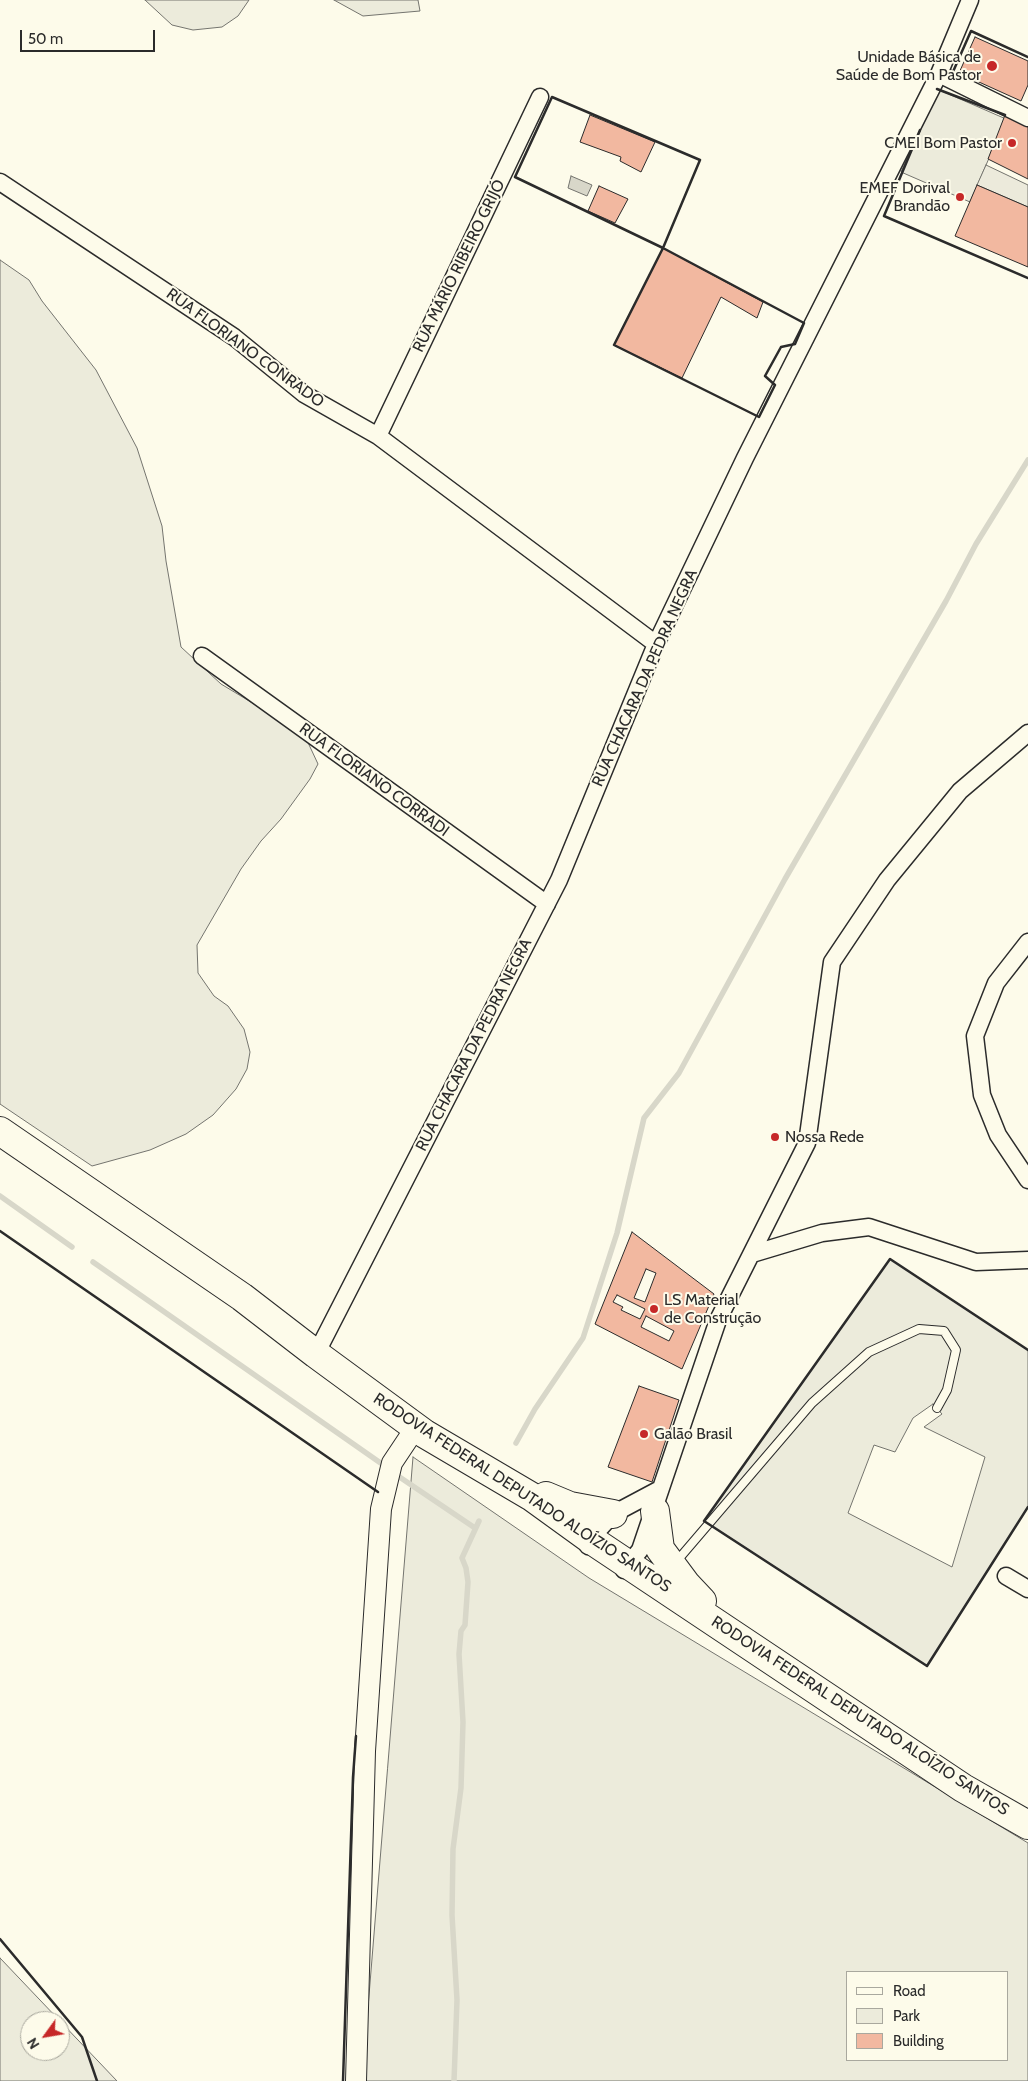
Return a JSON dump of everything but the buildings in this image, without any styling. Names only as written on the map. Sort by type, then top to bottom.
[{"type":"highway","name":"RODOVIA FEDERAL DEPUTADO ALOÍZIO SANTOS","points":[[0,1131],[242,1297],[420,1430],[532,1497],[588,1544],[728,1630],[964,1788],[1028,1825]]},
{"type":"highway","points":[[420,1430],[588,1544]]},
{"type":"highway","points":[[505,1480],[570,1506],[613,1514]]},
{"type":"highway","points":[[657,1500],[660,1549],[672,1566],[728,1630]]},
{"type":"highway","points":[[625,1568],[723,1644],[747,1657],[784,1668]]},
{"type":"street","name":"RUA CHACARA DA PEDRA NEGRA","points":[[316,1354],[559,880],[656,644],[745,458],[940,74],[970,0]]},
{"type":"street","points":[[940,74],[1028,118]]},
{"type":"street","name":"RUA MÁRIO RIBEIRO GRIJÓ","points":[[378,436],[540,97]]},
{"type":"street","name":"RUA FLORIANO CONRADO","points":[[0,182],[234,337],[304,394],[378,436],[656,644]]},
{"type":"street","name":"RUA FLORIANO CORRADI","points":[[202,656],[547,904]]},
{"type":"street","points":[[625,1568],[640,1550],[718,1320],[807,1143],[832,962],[887,880],[960,790],[1028,733]]},
{"type":"street","points":[[1028,942],[996,983],[975,1036],[982,1095],[998,1135],[1028,1180]]},
{"type":"street","points":[[752,1254],[822,1232],[870,1227],[976,1262],[1028,1260]]},
{"type":"street","points":[[356,2081],[366,1751],[381,1509],[392,1463],[420,1430]]},
{"type":"street","points":[[588,1544],[613,1514],[657,1500]]},
{"type":"street","points":[[1006,1576],[1028,1589]]},
{"type":"lane","points":[[672,1566],[812,1403],[869,1352],[919,1329],[944,1331],[956,1350],[947,1390],[937,1408]]},
{"type":"green space","points":[[145,0],[249,0],[238,16],[222,27],[193,30],[172,25]]},
{"type":"green space","points":[[334,0],[418,0],[420,11],[363,16]]},
{"type":"green space","points":[[937,89],[1006,119],[970,202],[901,172]]},
{"type":"green space","points":[[0,260],[29,280],[42,301],[96,370],[137,448],[162,526],[181,647],[221,684],[304,734],[318,764],[310,779],[281,819],[261,841],[241,869],[197,945],[198,973],[214,996],[228,1006],[244,1029],[250,1052],[247,1069],[236,1089],[213,1115],[186,1134],[150,1150],[92,1166],[0,1104]]},
{"type":"green space","points":[[890,1259],[1028,1350],[1028,1507],[927,1666],[704,1521]],"holes":[[[933,1404],[942,1414],[924,1427],[985,1457],[952,1567],[848,1513],[874,1445],[895,1452],[913,1418]]]},
{"type":"green space","points":[[413,1457],[589,1578],[1028,1843],[1028,2081],[362,2081]]},
{"type":"green space","points":[[0,1958],[50,2011],[20,2011],[20,2061],[70,2061],[70,2032],[117,2081],[0,2081]]},
{"type":"shaded area","points":[[986,165],[1028,185],[1028,207],[977,185]]},
{"type":"shaded area","points":[[571,176],[592,185],[587,196],[568,188]]},
{"type":"waterway","points":[[516,1443],[535,1409],[583,1338],[617,1233],[644,1118],[679,1073],[785,879],[946,601],[976,544],[1028,460]]},
{"type":"waterway","points":[[0,1196],[72,1247]]},
{"type":"waterway","points":[[93,1262],[382,1464]]},
{"type":"waterway","points":[[398,1476],[475,1528]]},
{"type":"waterway","points":[[454,2081],[457,2000],[452,1915],[453,1849],[461,1788],[463,1722],[459,1654],[461,1631],[465,1625],[468,1582],[462,1558],[479,1521]]},
{"type":"wall","points":[[952,74],[971,31],[1028,57]]},
{"type":"wall","points":[[937,89],[1005,115]]},
{"type":"wall","points":[[552,97],[700,160],[663,248],[515,177],[552,97]]},
{"type":"wall","points":[[920,130],[884,216],[1028,278]]},
{"type":"wall","points":[[663,248],[804,323],[795,344],[781,347],[765,376],[775,385],[759,417],[614,345],[663,248]]},
{"type":"wall","points":[[0,1231],[378,1492]]},
{"type":"wall","points":[[1028,1350],[890,1259],[704,1521],[927,1666],[1028,1507]]},
{"type":"wall","points":[[343,2081],[356,1736]]},
{"type":"wall","points":[[0,1939],[82,2037],[97,2081]]},
{"type":"place","name":"Unidade Básica de Saúde de Bom Pastor","points":[[992,66]]},
{"type":"place","name":"CMEI Bom Pastor","points":[[1012,143]]},
{"type":"place","name":"EMEF Dorival Brandão","points":[[960,197]]},
{"type":"place","name":"Nossa Rede","points":[[775,1137]]},
{"type":"place","name":"LS Material de Construção","points":[[654,1309]]},
{"type":"place","name":"Galão Brasil","points":[[644,1434]]}]
